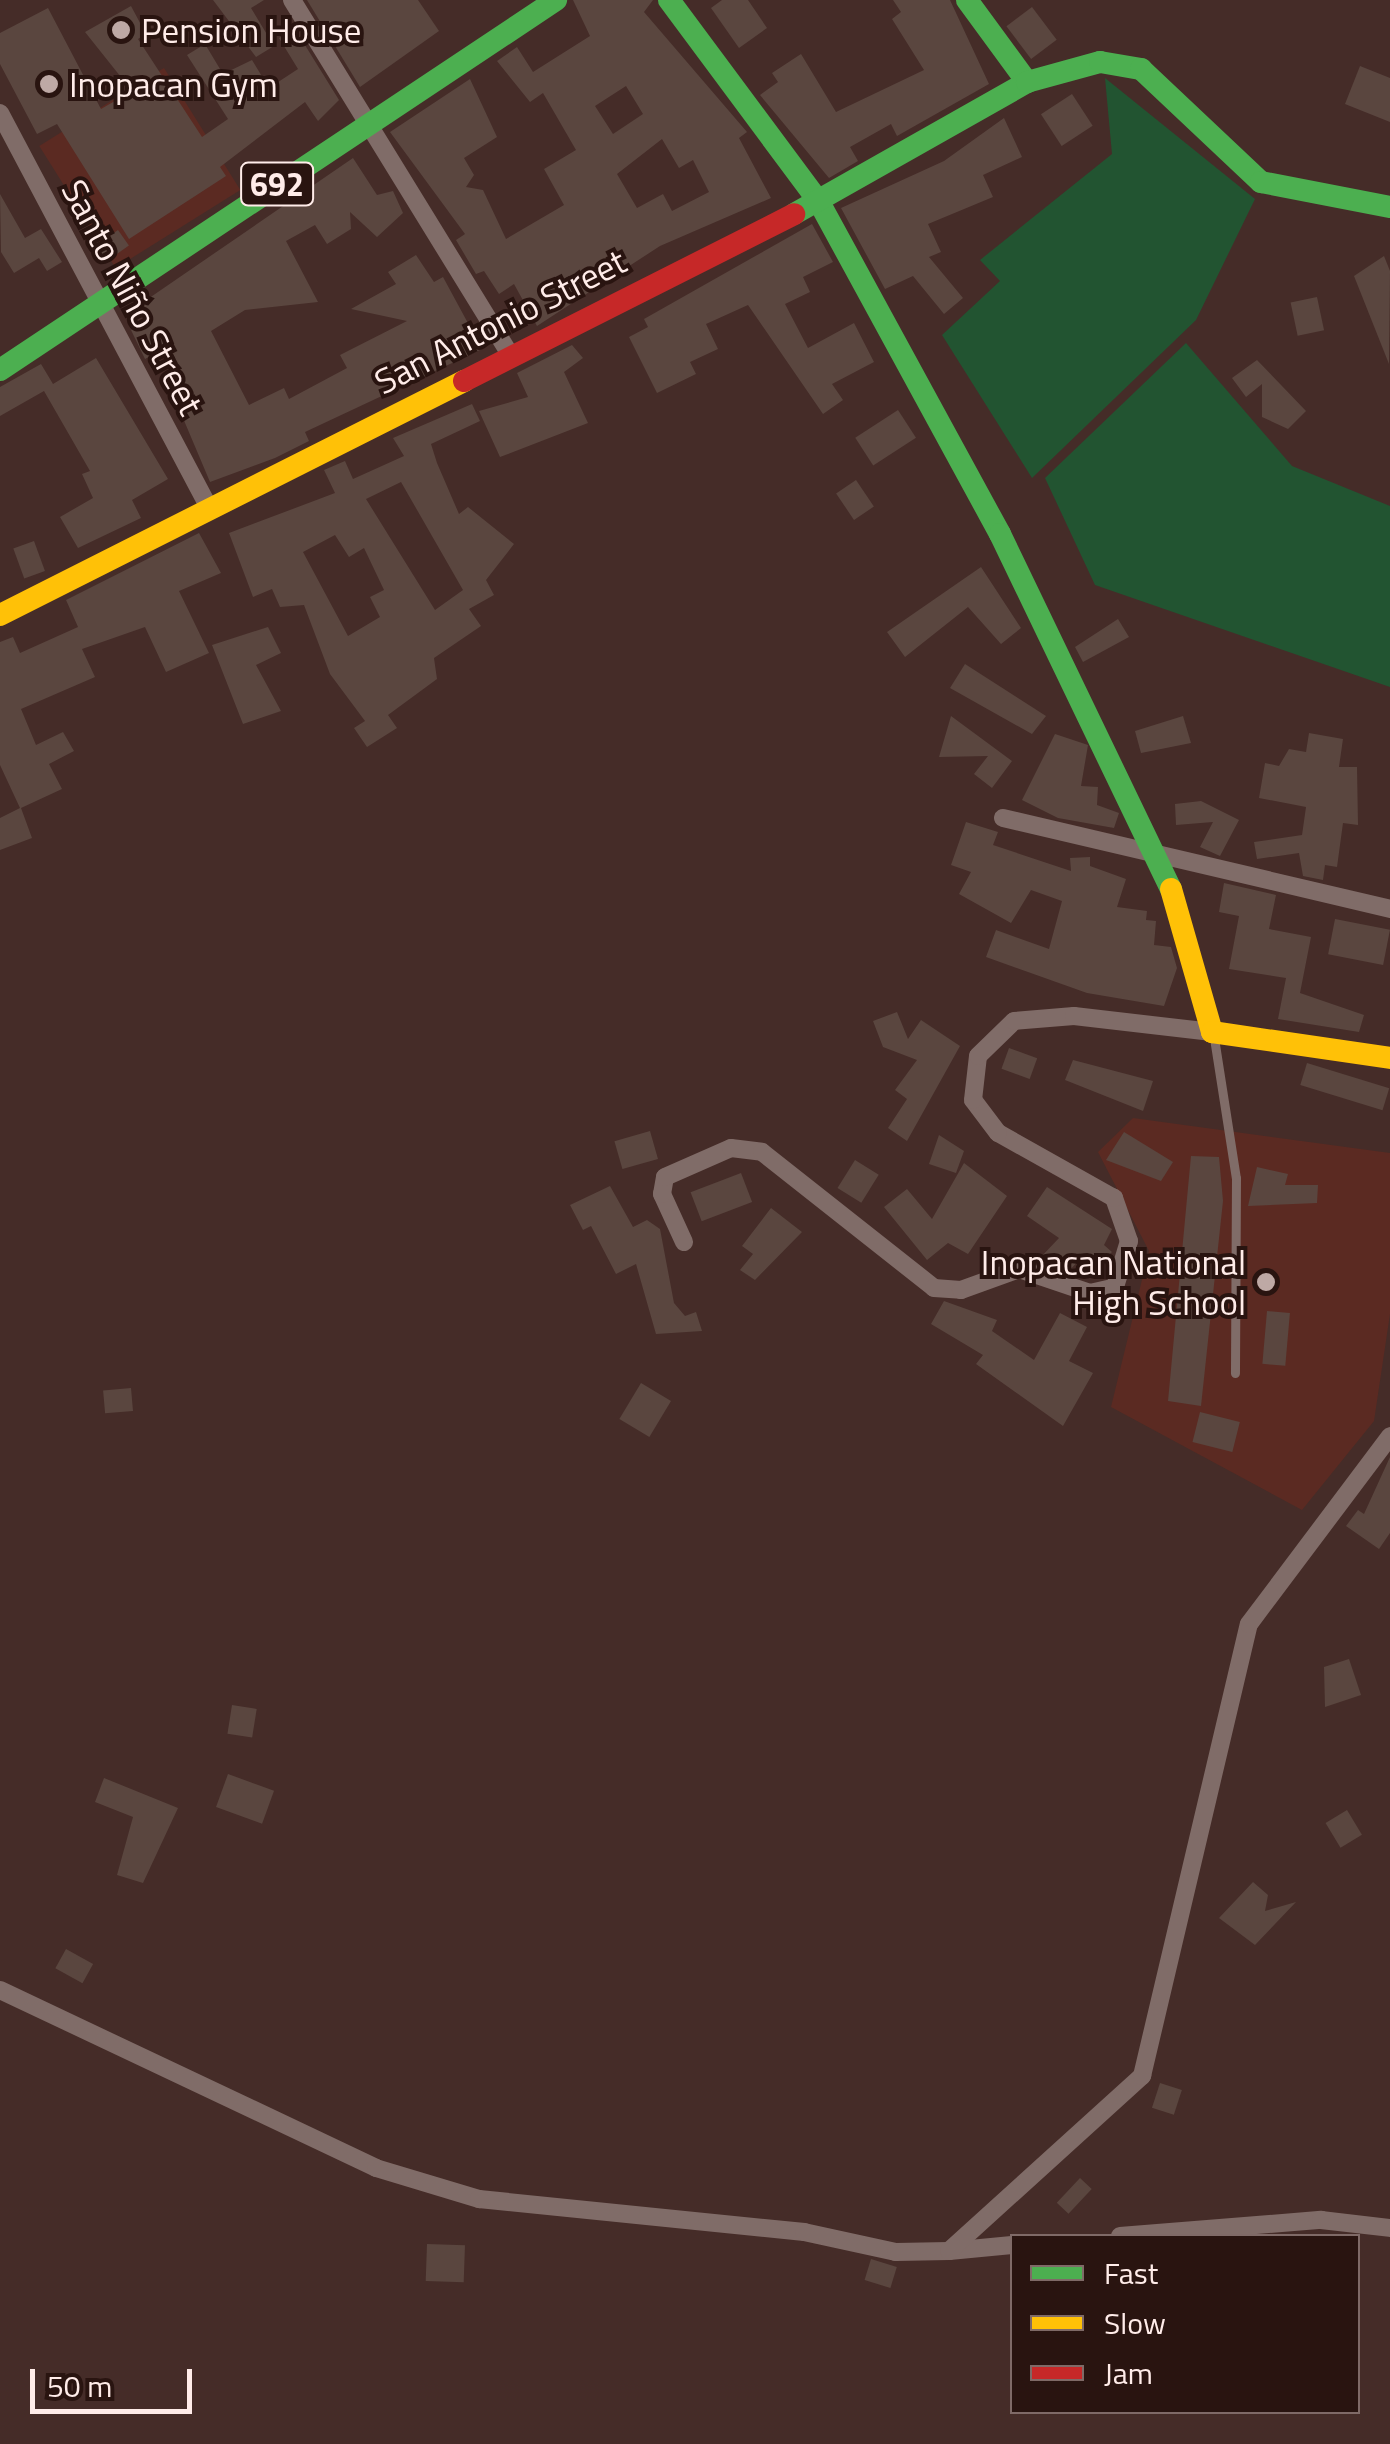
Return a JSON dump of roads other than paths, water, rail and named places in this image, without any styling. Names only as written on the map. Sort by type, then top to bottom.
[{"type":"street","points":[[292,0],[509,354]]},
{"type":"street","name":"692","points":[[0,370],[556,0]]},
{"type":"street","points":[[668,0],[818,202],[1163,858],[1212,1032]]},
{"type":"street","points":[[967,0],[1027,82]]},
{"type":"street","name":"San Antonio Street","points":[[0,615],[509,354],[818,202],[1027,82],[1100,62],[1141,69],[1261,182],[1390,207]]},
{"type":"street","name":"Santo Niño Street","points":[[0,113],[210,510]]},
{"type":"street","points":[[1003,818],[1390,908]]},
{"type":"street","points":[[684,1242],[662,1194],[665,1177],[731,1148],[762,1152],[934,1288],[961,1290],[1020,1269],[1090,1293],[1115,1287],[1129,1241],[1120,1208],[998,1133],[973,1100],[978,1056],[1014,1021],[1074,1016],[1390,1058]]},
{"type":"street","points":[[949,2251],[1142,2076],[1249,1624],[1390,1436]]},
{"type":"street","points":[[0,1990],[376,2168],[479,2198],[804,2232],[896,2252],[1010,2246]]},
{"type":"street","points":[[1145,2234],[1321,2220],[1390,2228]]},
{"type":"lane","points":[[1212,1032],[1236,1178],[1235,1373]]},
{"type":"place","name":"Pension House","points":[[121,30]]},
{"type":"place","name":"Inopacan Gym","points":[[49,84]]},
{"type":"place","name":"Inopacan National High School","points":[[1266,1282]]}]
